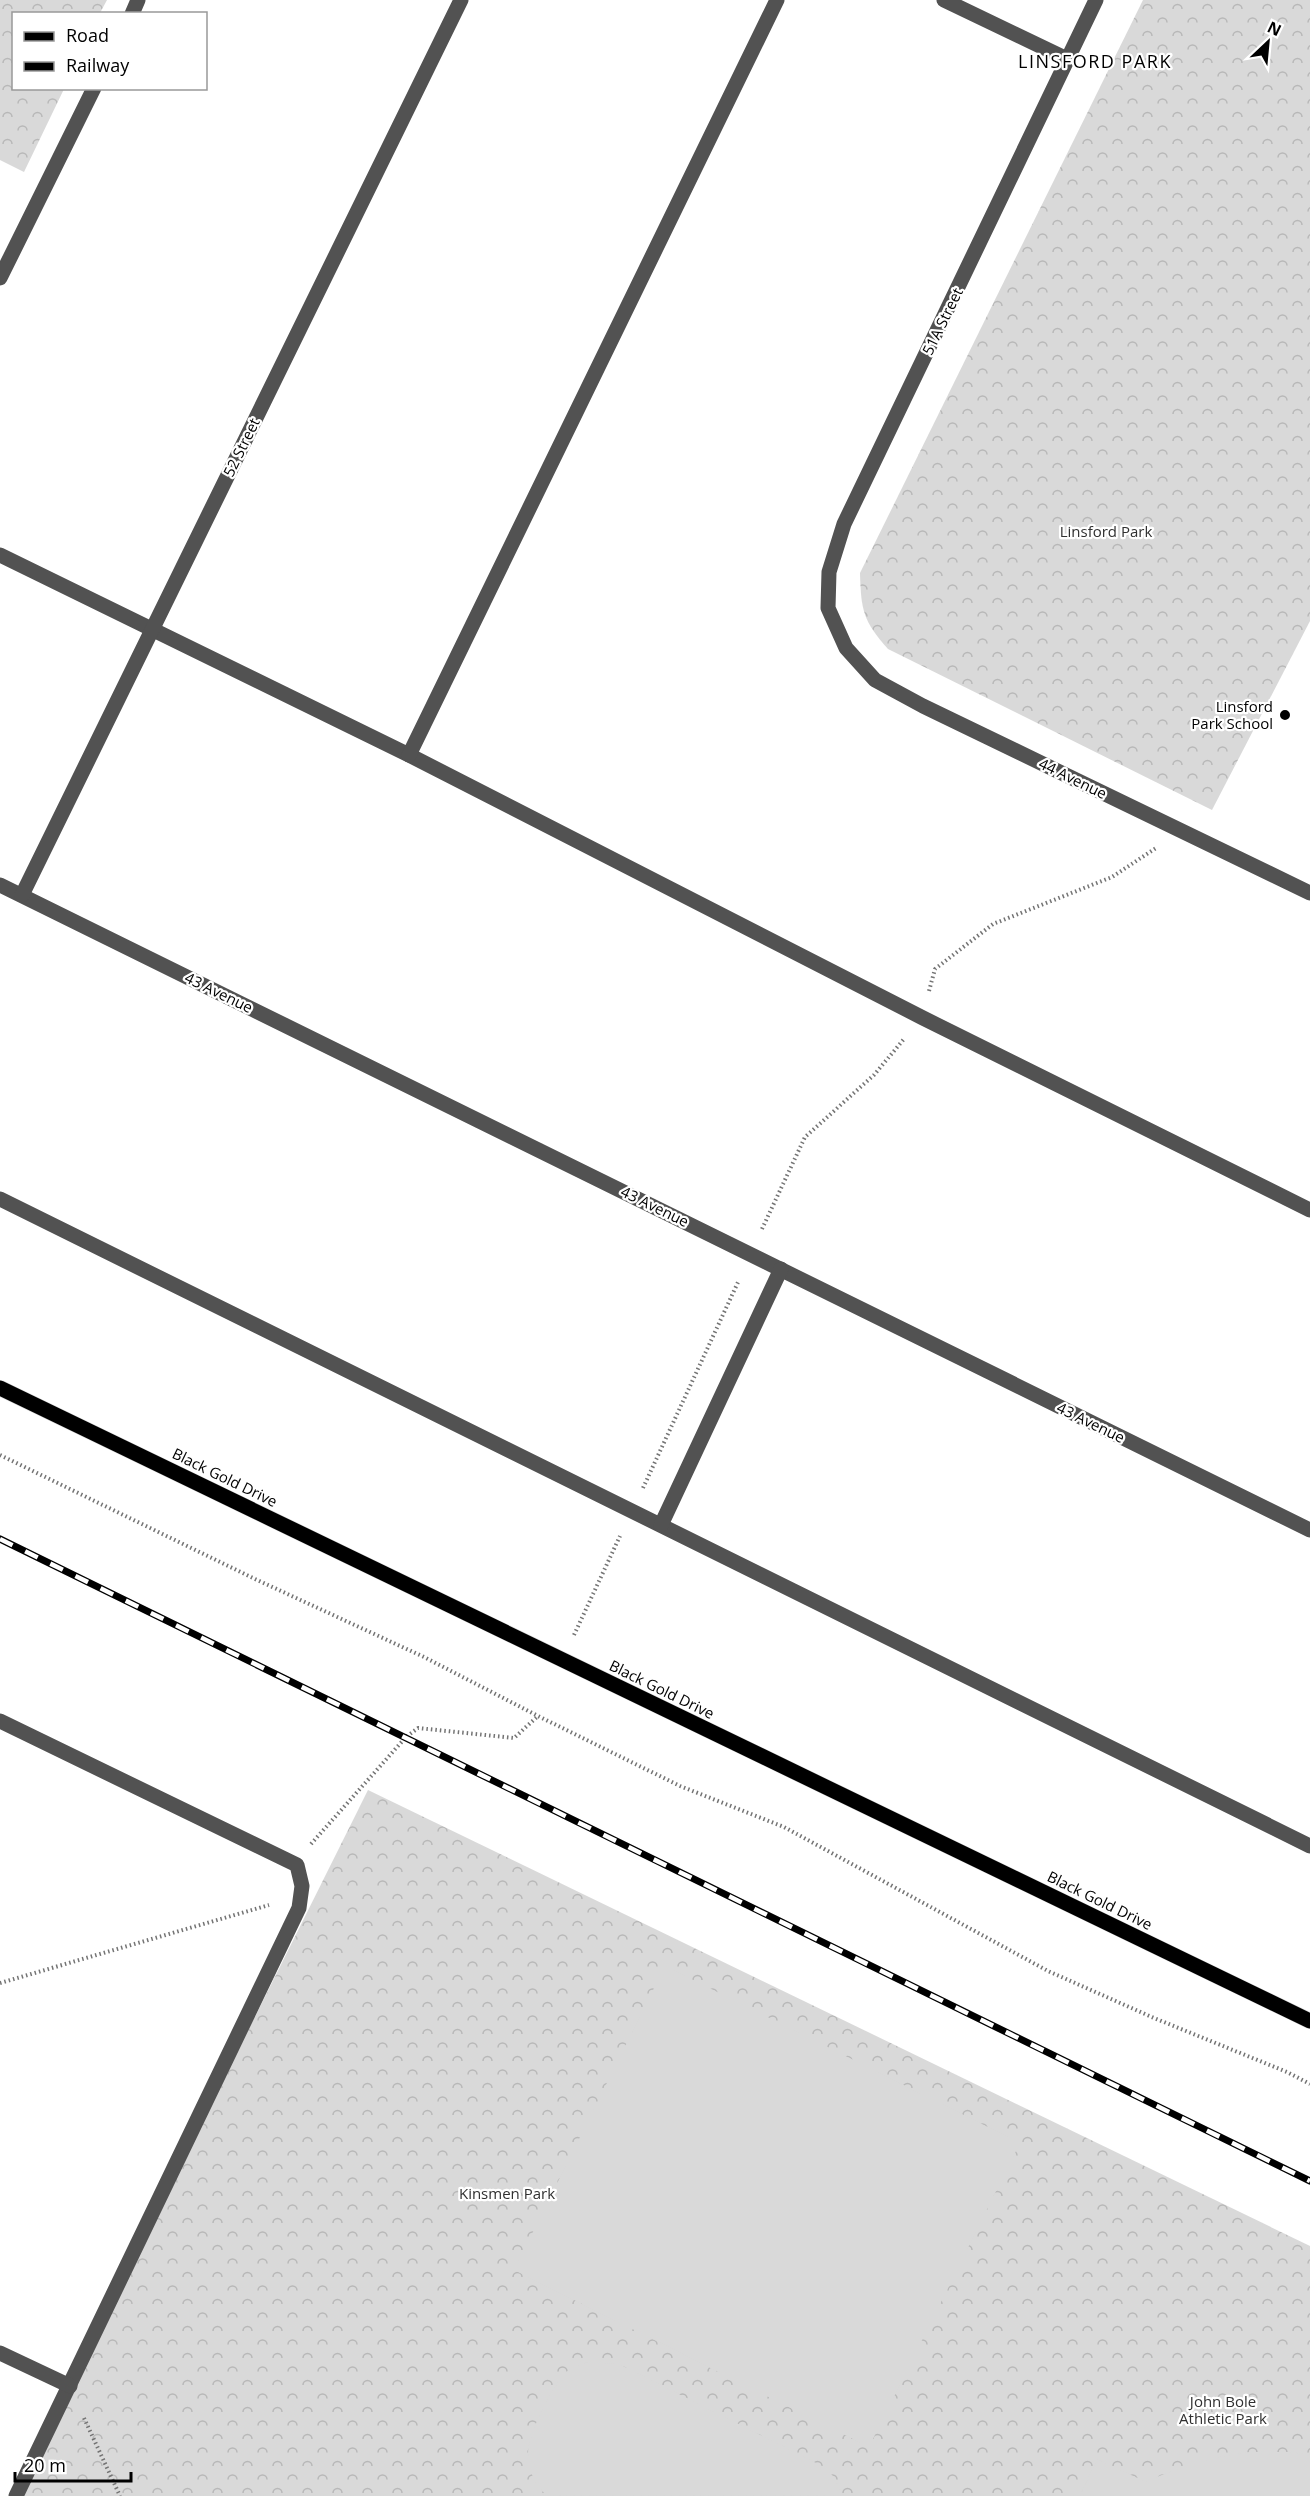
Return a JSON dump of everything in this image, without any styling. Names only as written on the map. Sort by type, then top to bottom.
[{"type":"main road","name":"Black Gold Drive","points":[[0,1388],[1310,2021]]},
{"type":"street","name":"52 Street","points":[[22,895],[461,0]]},
{"type":"street","points":[[409,755],[777,0]]},
{"type":"street","points":[[944,0],[1067,59]]},
{"type":"street","name":"51A Street","points":[[846,648],[828,608],[829,572],[844,524],[1096,0]]},
{"type":"street","points":[[0,278],[93,90]]},
{"type":"street","points":[[0,555],[151,631],[409,755],[923,1018],[1310,1210]]},
{"type":"street","name":"44 Avenue","points":[[846,648],[874,680],[1310,893]]},
{"type":"street","name":"43 Avenue","points":[[0,885],[1310,1530]]},
{"type":"street","points":[[0,1199],[1310,1846]]},
{"type":"street","points":[[661,1525],[782,1269]]},
{"type":"street","points":[[0,1721],[297,1865],[302,1886],[299,1908],[16,2496]]},
{"type":"street","points":[[0,2353],[70,2386]]},
{"type":"path","points":[[574,1636],[805,1137],[874,1075],[923,1018],[935,969],[993,924],[1112,876],[1182,831]]},
{"type":"path","points":[[0,1455],[255,1579],[424,1657],[680,1786],[784,1827],[1048,1971],[1154,2018],[1287,2072],[1310,2084]]},
{"type":"path","points":[[0,1983],[276,1903],[307,1848],[406,1737],[418,1728],[514,1738],[538,1716]]},
{"type":"path","points":[[70,2386],[120,2496]]},
{"type":"green space","points":[[0,0],[107,0],[101,12],[12,12],[12,90],[64,90],[24,172],[0,160]]},
{"type":"green space","name":"Linsford Park","points":[[1143,0],[1310,0],[1310,621],[1212,810],[888,649],[868,622],[861,597],[860,573]]},
{"type":"green space","name":"Kinsmen Park","points":[[368,1790],[1310,2246],[1310,2496],[16,2496]]},
{"type":"green space","points":[[665,1966],[1020,2143],[869,2447],[514,2270]]},
{"type":"green space","points":[[588,2362],[619,2364],[824,2467],[834,2477],[843,2496],[546,2495],[535,2482],[529,2466],[528,2454],[532,2434],[550,2395],[564,2375],[571,2368]]},
{"type":"green space","points":[[1250,2452],[1290,2452],[1310,2455],[1310,2496],[1080,2496],[1097,2459],[1146,2482],[1196,2463]]},
{"type":"railway","points":[[0,1539],[1310,2181]]},
{"type":"place","name":"Linsford Park School","points":[[1285,715]]},
{"type":"district","name":"LINSFORD PARK","points":[[1095,61]]},
{"type":"park label","name":"John Bole Athletic Park","points":[[1223,2410]]}]
